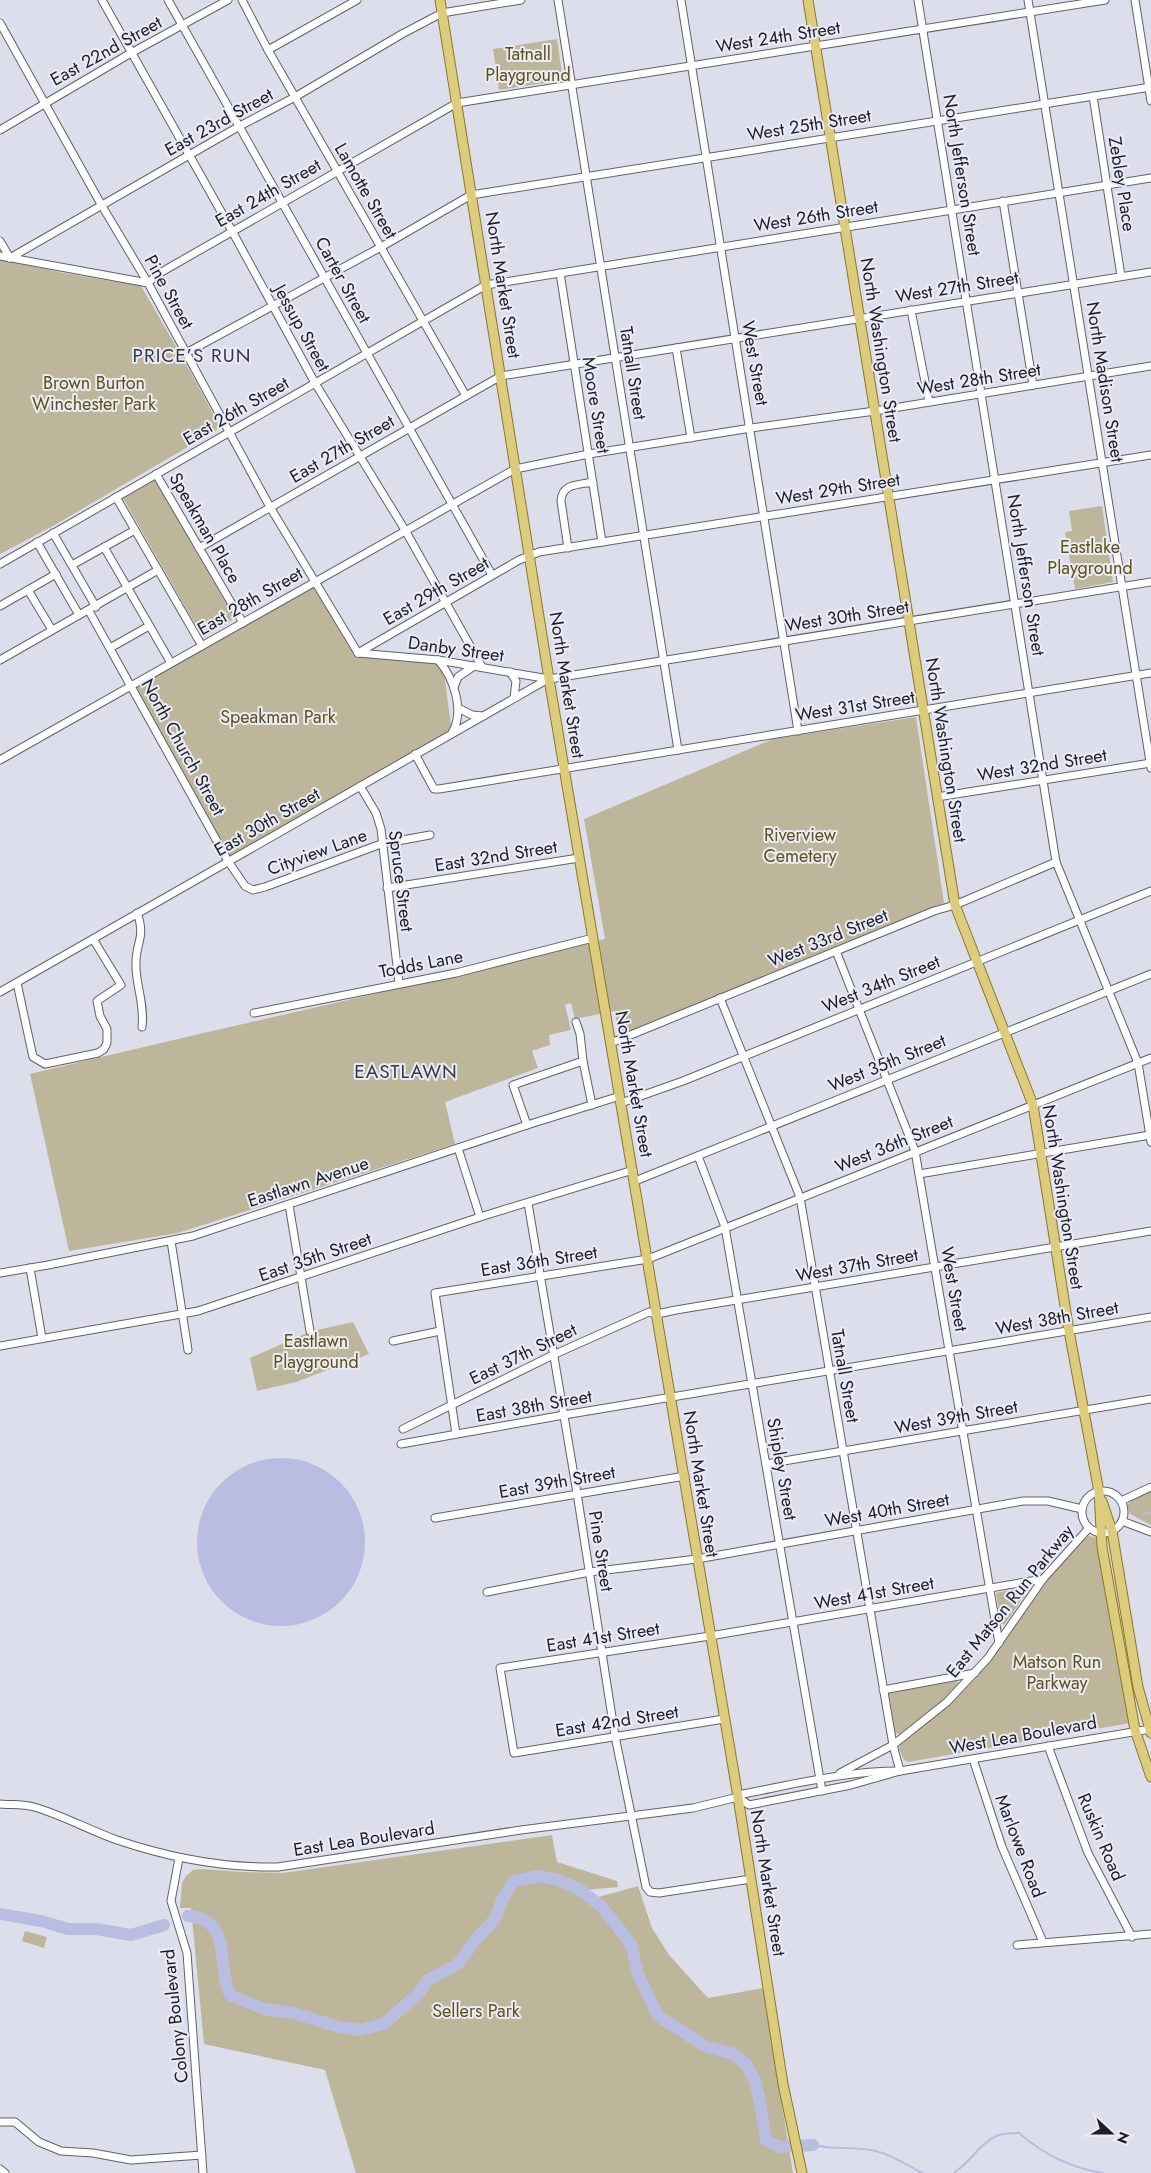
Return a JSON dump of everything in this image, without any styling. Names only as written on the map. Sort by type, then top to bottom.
[{"type":"main road","name":"North Market Street","points":[[440,0],[549,679],[738,1797],[783,2084],[795,2133],[802,2173]]},
{"type":"main road","name":"North Washington Street","points":[[808,0],[954,905],[1033,1105],[1083,1410],[1099,1492],[1112,1531],[1138,1687],[1151,1730]]},
{"type":"main road","name":"North Washington Street","points":[[1099,1492],[1100,1533],[1135,1730],[1151,1777]]},
{"type":"street","name":"Jessup Street","points":[[102,0],[315,383],[358,457],[405,530],[446,603],[478,667]]},
{"type":"street","name":"Carter Street","points":[[168,0],[492,575]]},
{"type":"street","name":"East 22nd Street","points":[[0,130],[131,53],[228,0]]},
{"type":"street","name":"Lamotte Street","points":[[242,0],[268,50],[466,396]]},
{"type":"street","points":[[268,50],[356,0]]},
{"type":"street","name":"East 23rd Street","points":[[10,258],[442,13],[521,0]]},
{"type":"street","name":"Tatnall Street","points":[[558,0],[678,750]]},
{"type":"street","name":"West Street","points":[[681,0],[798,731]]},
{"type":"street","name":"North Jefferson Street","points":[[918,0],[1056,862],[1138,1063],[1150,1139]]},
{"type":"street","name":"North Madison Street","points":[[1028,0],[1151,765]]},
{"type":"street","name":"West 24th Street","points":[[457,103],[1104,0]]},
{"type":"street","points":[[1135,0],[1151,101]]},
{"type":"street","name":"Pine Street","points":[[0,23],[102,206],[148,283],[270,507],[358,652]]},
{"type":"street","name":"West 25th Street","points":[[471,195],[586,175],[1150,87]]},
{"type":"street","name":"Zebley Place","points":[[1093,96],[1121,276]]},
{"type":"street","name":"East 24th Street","points":[[148,283],[158,274],[457,103]]},
{"type":"street","name":"West 26th Street","points":[[486,285],[1151,178]]},
{"type":"street","points":[[186,353],[273,307],[471,195]]},
{"type":"street","points":[[1004,201],[1033,385]]},
{"type":"street","points":[[0,241],[10,258]]},
{"type":"street","points":[[0,256],[148,283]]},
{"type":"street","name":"West 27th Street","points":[[501,376],[1151,272]]},
{"type":"street","name":"Moore Street","points":[[560,273],[602,542]]},
{"type":"street","name":"East 26th Street","points":[[0,564],[486,285]]},
{"type":"street","points":[[911,310],[929,402]]},
{"type":"street","points":[[676,348],[691,438]]},
{"type":"street","name":"West 28th Street","points":[[515,469],[589,454],[751,428],[875,411],[1151,366]]},
{"type":"street","name":"East 27th Street","points":[[199,548],[501,376]]},
{"type":"street","name":"West 29th Street","points":[[529,555],[1151,454]]},
{"type":"street","name":"East 28th Street","points":[[0,760],[515,469]]},
{"type":"street","name":"Speakman Place","points":[[156,474],[243,623]]},
{"type":"street","points":[[568,548],[560,500],[562,493],[570,486],[593,482]]},
{"type":"street","points":[[116,497],[202,646]]},
{"type":"street","points":[[72,565],[135,530]]},
{"type":"street","points":[[53,533],[96,606]]},
{"type":"street","points":[[37,542],[79,615]]},
{"type":"street","name":"North Church Street","points":[[104,547],[171,663]]},
{"type":"street","name":"East 29th Street","points":[[358,652],[529,555]]},
{"type":"street","points":[[0,660],[158,570]]},
{"type":"street","points":[[0,606],[56,574]]},
{"type":"street","name":"West 30th Street","points":[[549,679],[1151,582]]},
{"type":"street","points":[[28,590],[52,630]]},
{"type":"street","name":"North Church Street","points":[[89,611],[132,685],[228,861]]},
{"type":"street","points":[[110,648],[149,626]]},
{"type":"street","name":"Danby Street","points":[[358,652],[438,660],[549,679]]},
{"type":"street","points":[[438,660],[448,673],[458,708],[459,717],[452,734]]},
{"type":"street","points":[[454,690],[458,677],[478,667]]},
{"type":"street","points":[[510,672],[516,682],[514,698]]},
{"type":"street","name":"West 31st Street","points":[[415,754],[434,789],[439,789],[564,767],[1151,673]]},
{"type":"street","name":"East 30th Street","points":[[0,992],[549,679]]},
{"type":"street","points":[[458,708],[472,715],[483,716]]},
{"type":"street","name":"West 32nd Street","points":[[937,797],[1151,765]]},
{"type":"street","name":"Spruce Street","points":[[360,786],[376,814],[380,829],[399,983]]},
{"type":"street","name":"Cityview Lane","points":[[228,861],[245,886],[253,890],[382,844],[430,835]]},
{"type":"street","name":"East 32nd Street","points":[[387,888],[579,858]]},
{"type":"street","name":"West 33rd Street","points":[[611,1043],[1056,862]]},
{"type":"street","name":"West 34th Street","points":[[620,1100],[743,1056],[1151,892]]},
{"type":"street","points":[[137,913],[142,938],[136,962],[144,1011],[142,1028]]},
{"type":"street","name":"Todds Lane","points":[[254,1013],[456,973],[593,938]]},
{"type":"street","points":[[17,983],[33,1057],[45,1064],[98,1054],[106,1046],[108,1037],[107,1029],[100,1016],[97,1001],[122,985],[93,939]]},
{"type":"street","name":"West Street","points":[[836,951],[915,1152],[999,1643]]},
{"type":"street","name":"West 35th Street","points":[[634,1182],[1151,974]]},
{"type":"street","name":"Tatnall Street","points":[[720,998],[800,1198],[892,1745],[900,1771]]},
{"type":"street","points":[[576,1022],[580,1034],[583,1061],[592,1105]]},
{"type":"street","name":"West 36th Street","points":[[648,1259],[1151,1058]]},
{"type":"street","points":[[527,1125],[513,1085],[583,1061]]},
{"type":"street","name":"Eastlawn Avenue","points":[[0,1273],[171,1242],[289,1205],[527,1125],[592,1105],[620,1100]]},
{"type":"street","points":[[919,1174],[1040,1153],[1150,1139]]},
{"type":"street","points":[[458,1148],[480,1217]]},
{"type":"street","name":"Shipley Street","points":[[698,1156],[726,1227],[822,1791]]},
{"type":"street","name":"East 35th Street","points":[[0,1346],[209,1308],[480,1217],[632,1170]]},
{"type":"street","name":"Pine Street","points":[[528,1203],[590,1572],[615,1736],[646,1887],[650,1892],[659,1893],[751,1879]]},
{"type":"street","points":[[289,1205],[310,1331]]},
{"type":"street","name":"West 37th Street","points":[[657,1314],[1151,1231]]},
{"type":"street","points":[[171,1242],[188,1350]]},
{"type":"street","name":"East 36th Street","points":[[440,1331],[435,1294],[648,1259]]},
{"type":"street","points":[[30,1268],[42,1338]]},
{"type":"street","name":"East 37th Street","points":[[403,1429],[553,1355],[649,1312],[657,1314]]},
{"type":"street","name":"West 38th Street","points":[[671,1398],[1151,1317]]},
{"type":"street","points":[[394,1342],[440,1331],[456,1434]]},
{"type":"street","name":"East 38th Street","points":[[401,1444],[671,1398]]},
{"type":"street","name":"West 39th Street","points":[[766,1464],[1151,1399]]},
{"type":"street","name":"East 39th Street","points":[[435,1518],[684,1476]]},
{"type":"street","points":[[1121,1501],[1151,1487]]},
{"type":"street","points":[[1099,1492],[1111,1493],[1121,1501],[1124,1511],[1122,1521],[1112,1531],[1100,1533],[1089,1528],[1083,1519],[1082,1509],[1088,1498],[1099,1492]]},
{"type":"street","name":"West 40th Street","points":[[487,1592],[590,1572],[697,1559],[1035,1500],[1082,1509]]},
{"type":"street","points":[[1122,1521],[1151,1532]]},
{"type":"street","name":"East Matson Run Parkway","points":[[832,1777],[892,1745],[947,1702],[975,1673],[999,1643],[1043,1579],[1089,1528]]},
{"type":"street","name":"West 41st Street","points":[[710,1636],[1043,1579]]},
{"type":"street","name":"East 41st Street","points":[[514,1753],[500,1668],[710,1636]]},
{"type":"street","points":[[883,1690],[975,1673]]},
{"type":"street","name":"East 42nd Street","points":[[514,1753],[724,1719]]},
{"type":"street","name":"West Lea Boulevard","points":[[900,1771],[871,1771],[819,1779],[743,1794],[738,1797],[749,1805],[851,1785],[900,1771],[1135,1730],[1151,1730]]},
{"type":"street","name":"Ruskin Road","points":[[1048,1746],[1088,1853],[1132,1937]]},
{"type":"street","name":"Marlowe Road","points":[[973,1759],[1002,1847],[1042,1942]]},
{"type":"street","name":"East Lea Boulevard","points":[[0,1804],[33,1807],[116,1840],[179,1858],[214,1864],[278,1867],[521,1830],[693,1808],[738,1797]]},
{"type":"street","name":"Colony Boulevard","points":[[179,1858],[172,1902],[187,1953],[203,2173]]},
{"type":"street","points":[[1017,1945],[1151,1934]]},
{"type":"street","points":[[0,2122],[15,2122],[39,2142],[62,2151],[93,2153],[131,2160],[202,2155]]},
{"type":"street","points":[[0,2169],[5,2173]]},
{"type":"green space","name":"Tatnall Playground","points":[[557,39],[563,80],[499,90],[493,49]]},
{"type":"green space","name":"Brown Burton Winchester Park","points":[[0,259],[64,273],[141,286],[192,374],[220,428],[53,526],[0,554]]},
{"type":"green space","points":[[155,480],[235,618],[203,638],[123,498]]},
{"type":"green space","name":"Eastlake Playground","points":[[1102,506],[1113,582],[1075,589],[1065,532],[1072,531],[1069,511]]},
{"type":"green space","name":"Speakman Park","points":[[315,581],[358,652],[443,665],[452,734],[228,861],[132,685]]},
{"type":"green space","name":"Riverview Cemetery","points":[[916,717],[944,903],[620,1036],[614,1011],[575,1019],[571,1003],[565,1005],[571,1030],[549,1035],[550,1045],[532,1051],[538,1068],[445,1102],[455,1144],[178,1233],[69,1251],[30,1074],[605,939],[584,819],[773,739]]},
{"type":"green space","name":"Eastlawn Playground","points":[[353,1322],[369,1354],[296,1382],[257,1391],[250,1358],[309,1332]]},
{"type":"green space","points":[[1151,1491],[1151,1525],[1130,1514],[1127,1505],[1136,1497]]},
{"type":"green space","name":"Matson Run Parkway","points":[[1089,1536],[1098,1538],[1130,1723],[908,1762],[904,1760],[899,1749],[901,1742],[941,1711],[990,1662],[1051,1572],[1063,1558]]},
{"type":"green space","name":"Matson Run Parkway","points":[[1018,1588],[1024,1590],[1025,1595],[1005,1624],[1001,1624],[996,1593]]},
{"type":"green space","points":[[953,1679],[959,1683],[944,1699],[901,1733],[895,1732],[889,1693]]},
{"type":"green space","name":"Sellers Park","points":[[552,1835],[557,1862],[617,1881],[618,1887],[585,1890],[595,1898],[638,1886],[652,1928],[669,1955],[708,1998],[763,1988],[793,2173],[356,2173],[325,2070],[204,2044],[191,1908],[180,1908],[182,1883],[193,1870],[283,1873]]},
{"type":"green space","points":[[25,1931],[47,1937],[44,1948],[22,1941]]},
{"type":"water","points":[[289,1458],[313,1464],[341,1482],[351,1495],[362,1517],[365,1542],[362,1567],[351,1589],[341,1602],[328,1612],[306,1623],[273,1626],[256,1623],[241,1616],[227,1607],[216,1596],[200,1567],[197,1534],[200,1517],[207,1502],[216,1488],[227,1477],[256,1461]]},
{"type":"waterway","points":[[1143,1514],[1151,1512]]},
{"type":"waterway","points":[[188,1916],[202,1919],[212,1926],[218,1935],[226,1984],[230,1995],[264,2009],[294,2013],[339,2027],[360,2030],[384,2024],[419,1993],[428,1980],[458,1964],[476,1939],[495,1919],[503,1898],[514,1881],[540,1876],[558,1880],[579,1889],[602,1907],[631,1944],[638,1974],[658,2016],[705,2046],[733,2054],[746,2064],[755,2081],[766,2140],[780,2147],[813,2145]]},
{"type":"waterway","points":[[0,1914],[41,1921],[68,1929],[96,1929],[131,1935],[164,1925]]},
{"type":"waterway","points":[[954,2173],[993,2138],[1004,2134],[1019,2133],[1028,2141],[1058,2159],[1080,2168],[1103,2173]]},
{"type":"waterway","points":[[813,2145],[876,2151],[922,2173]]},
{"type":"district","name":"PRICE’S RUN","points":[[192,355]]},
{"type":"district","name":"EASTLAWN","points":[[406,1071]]}]
